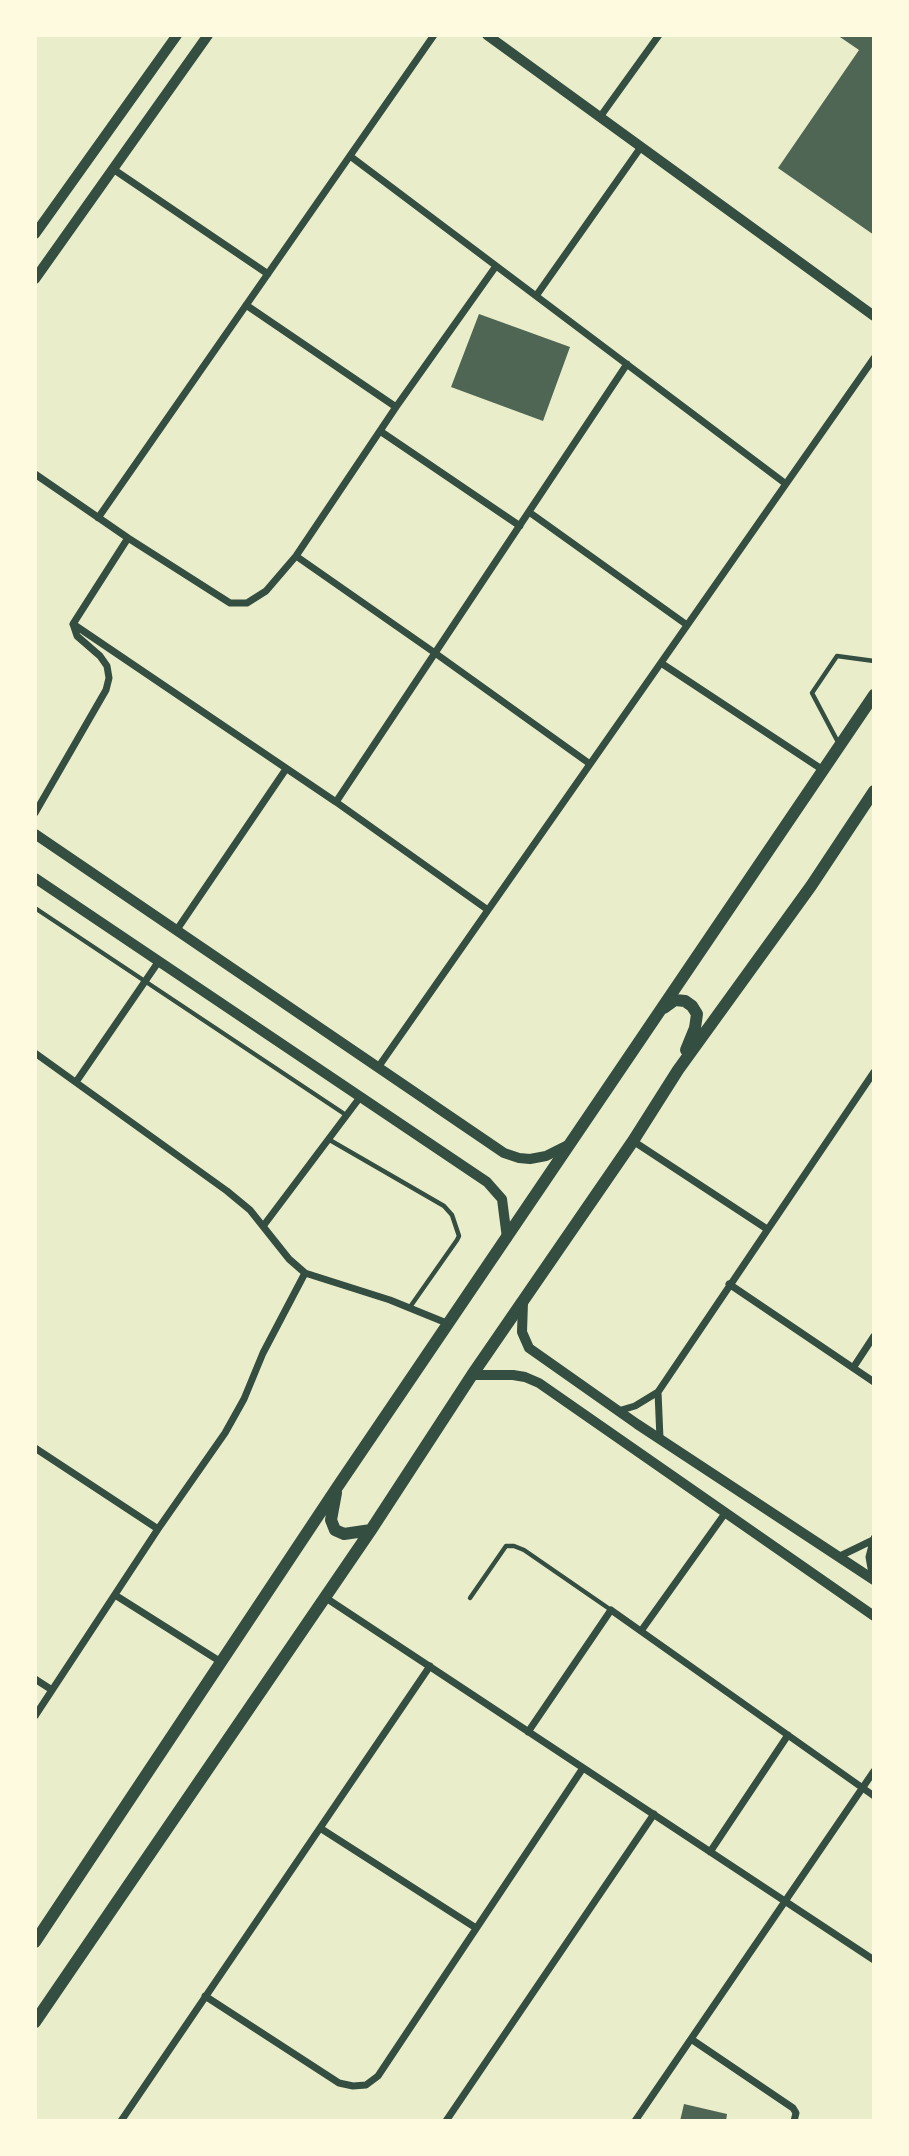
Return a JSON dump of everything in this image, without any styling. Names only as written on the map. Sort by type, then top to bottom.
[{"type":"main road","points":[[37,1936],[874,695]]},
{"type":"main road","points":[[35,2022],[326,1598],[472,1375],[634,1140],[678,1070],[811,886],[874,791]]},
{"type":"main road","points":[[656,1016],[675,1000],[685,1001],[697,1014],[695,1028],[678,1070]]},
{"type":"main road","points":[[338,1486],[331,1520],[335,1530],[344,1534],[371,1530]]},
{"type":"street","points":[[35,234],[177,35]]},
{"type":"street","points":[[35,279],[208,35]]},
{"type":"street","points":[[98,518],[433,35]]},
{"type":"street","points":[[487,35],[874,316]]},
{"type":"street","points":[[600,117],[659,35]]},
{"type":"street","points":[[536,296],[641,147]]},
{"type":"street","points":[[350,156],[786,484]]},
{"type":"street","points":[[113,169],[268,274]]},
{"type":"street","points":[[35,474],[230,603],[247,603],[266,591],[296,556],[396,407],[496,266]]},
{"type":"street","points":[[246,305],[396,407]]},
{"type":"street","points":[[379,1066],[874,358]]},
{"type":"street","points":[[336,802],[626,364]]},
{"type":"street","points":[[380,431],[520,526]]},
{"type":"street","points":[[529,512],[687,625]]},
{"type":"street","points":[[35,813],[106,690],[109,678],[107,666],[100,656],[77,636],[74,624],[128,538]]},
{"type":"street","points":[[296,556],[590,764]]},
{"type":"street","points":[[74,624],[336,802],[488,910]]},
{"type":"street","points":[[661,663],[823,770]]},
{"type":"street","points":[[176,931],[286,769]]},
{"type":"street","points":[[35,834],[504,1153],[530,1159],[546,1156],[571,1144]]},
{"type":"street","points":[[35,878],[486,1182],[502,1199],[507,1238]]},
{"type":"street","points":[[76,1082],[159,961]]},
{"type":"street","points":[[35,1053],[227,1191],[264,1225],[289,1259],[305,1273],[410,1307],[450,1324]]},
{"type":"street","points":[[618,1411],[635,1406],[658,1392],[874,1072]]},
{"type":"street","points":[[264,1225],[361,1096]]},
{"type":"street","points":[[634,1140],[767,1229]]},
{"type":"street","points":[[35,1716],[158,1529],[225,1433],[305,1273]]},
{"type":"street","points":[[730,1284],[874,1382]]},
{"type":"street","points":[[523,1301],[522,1332],[529,1348],[618,1411],[873,1580]]},
{"type":"street","points":[[853,1368],[874,1336]]},
{"type":"street","points":[[472,1375],[525,1377],[539,1383],[874,1616]]},
{"type":"street","points":[[658,1392],[660,1439]]},
{"type":"street","points":[[35,1448],[158,1529]]},
{"type":"street","points":[[641,1631],[726,1512]]},
{"type":"street","points":[[838,1557],[873,1540]]},
{"type":"street","points":[[873,1540],[869,1557],[873,1580]]},
{"type":"street","points":[[115,1595],[221,1662]]},
{"type":"street","points":[[326,1598],[874,1960]]},
{"type":"street","points":[[528,1732],[611,1610],[874,1796]]},
{"type":"street","points":[[121,2121],[430,1666]]},
{"type":"street","points":[[35,1679],[52,1690]]},
{"type":"street","points":[[710,1852],[788,1735]]},
{"type":"street","points":[[205,1996],[340,2083],[366,2085],[377,2076],[583,1768]]},
{"type":"street","points":[[635,2121],[874,1771]]},
{"type":"street","points":[[446,2121],[654,1814]]},
{"type":"street","points":[[320,1828],[476,1928]]},
{"type":"street","points":[[691,2039],[793,2108],[796,2113],[794,2121]]},
{"type":"lane","points":[[840,745],[812,693],[837,656],[874,661]]},
{"type":"lane","points":[[35,908],[346,1115]]},
{"type":"lane","points":[[328,1139],[444,1206],[452,1215],[457,1240],[410,1307]]},
{"type":"lane","points":[[470,1598],[506,1546],[514,1546],[524,1550],[611,1610]]},
{"type":"building","points":[[837,35],[874,35],[874,235],[778,168],[859,50]]},
{"type":"building","points":[[479,314],[570,347],[543,421],[451,387]]},
{"type":"building","points":[[684,2104],[727,2114],[726,2121],[680,2121]]}]
